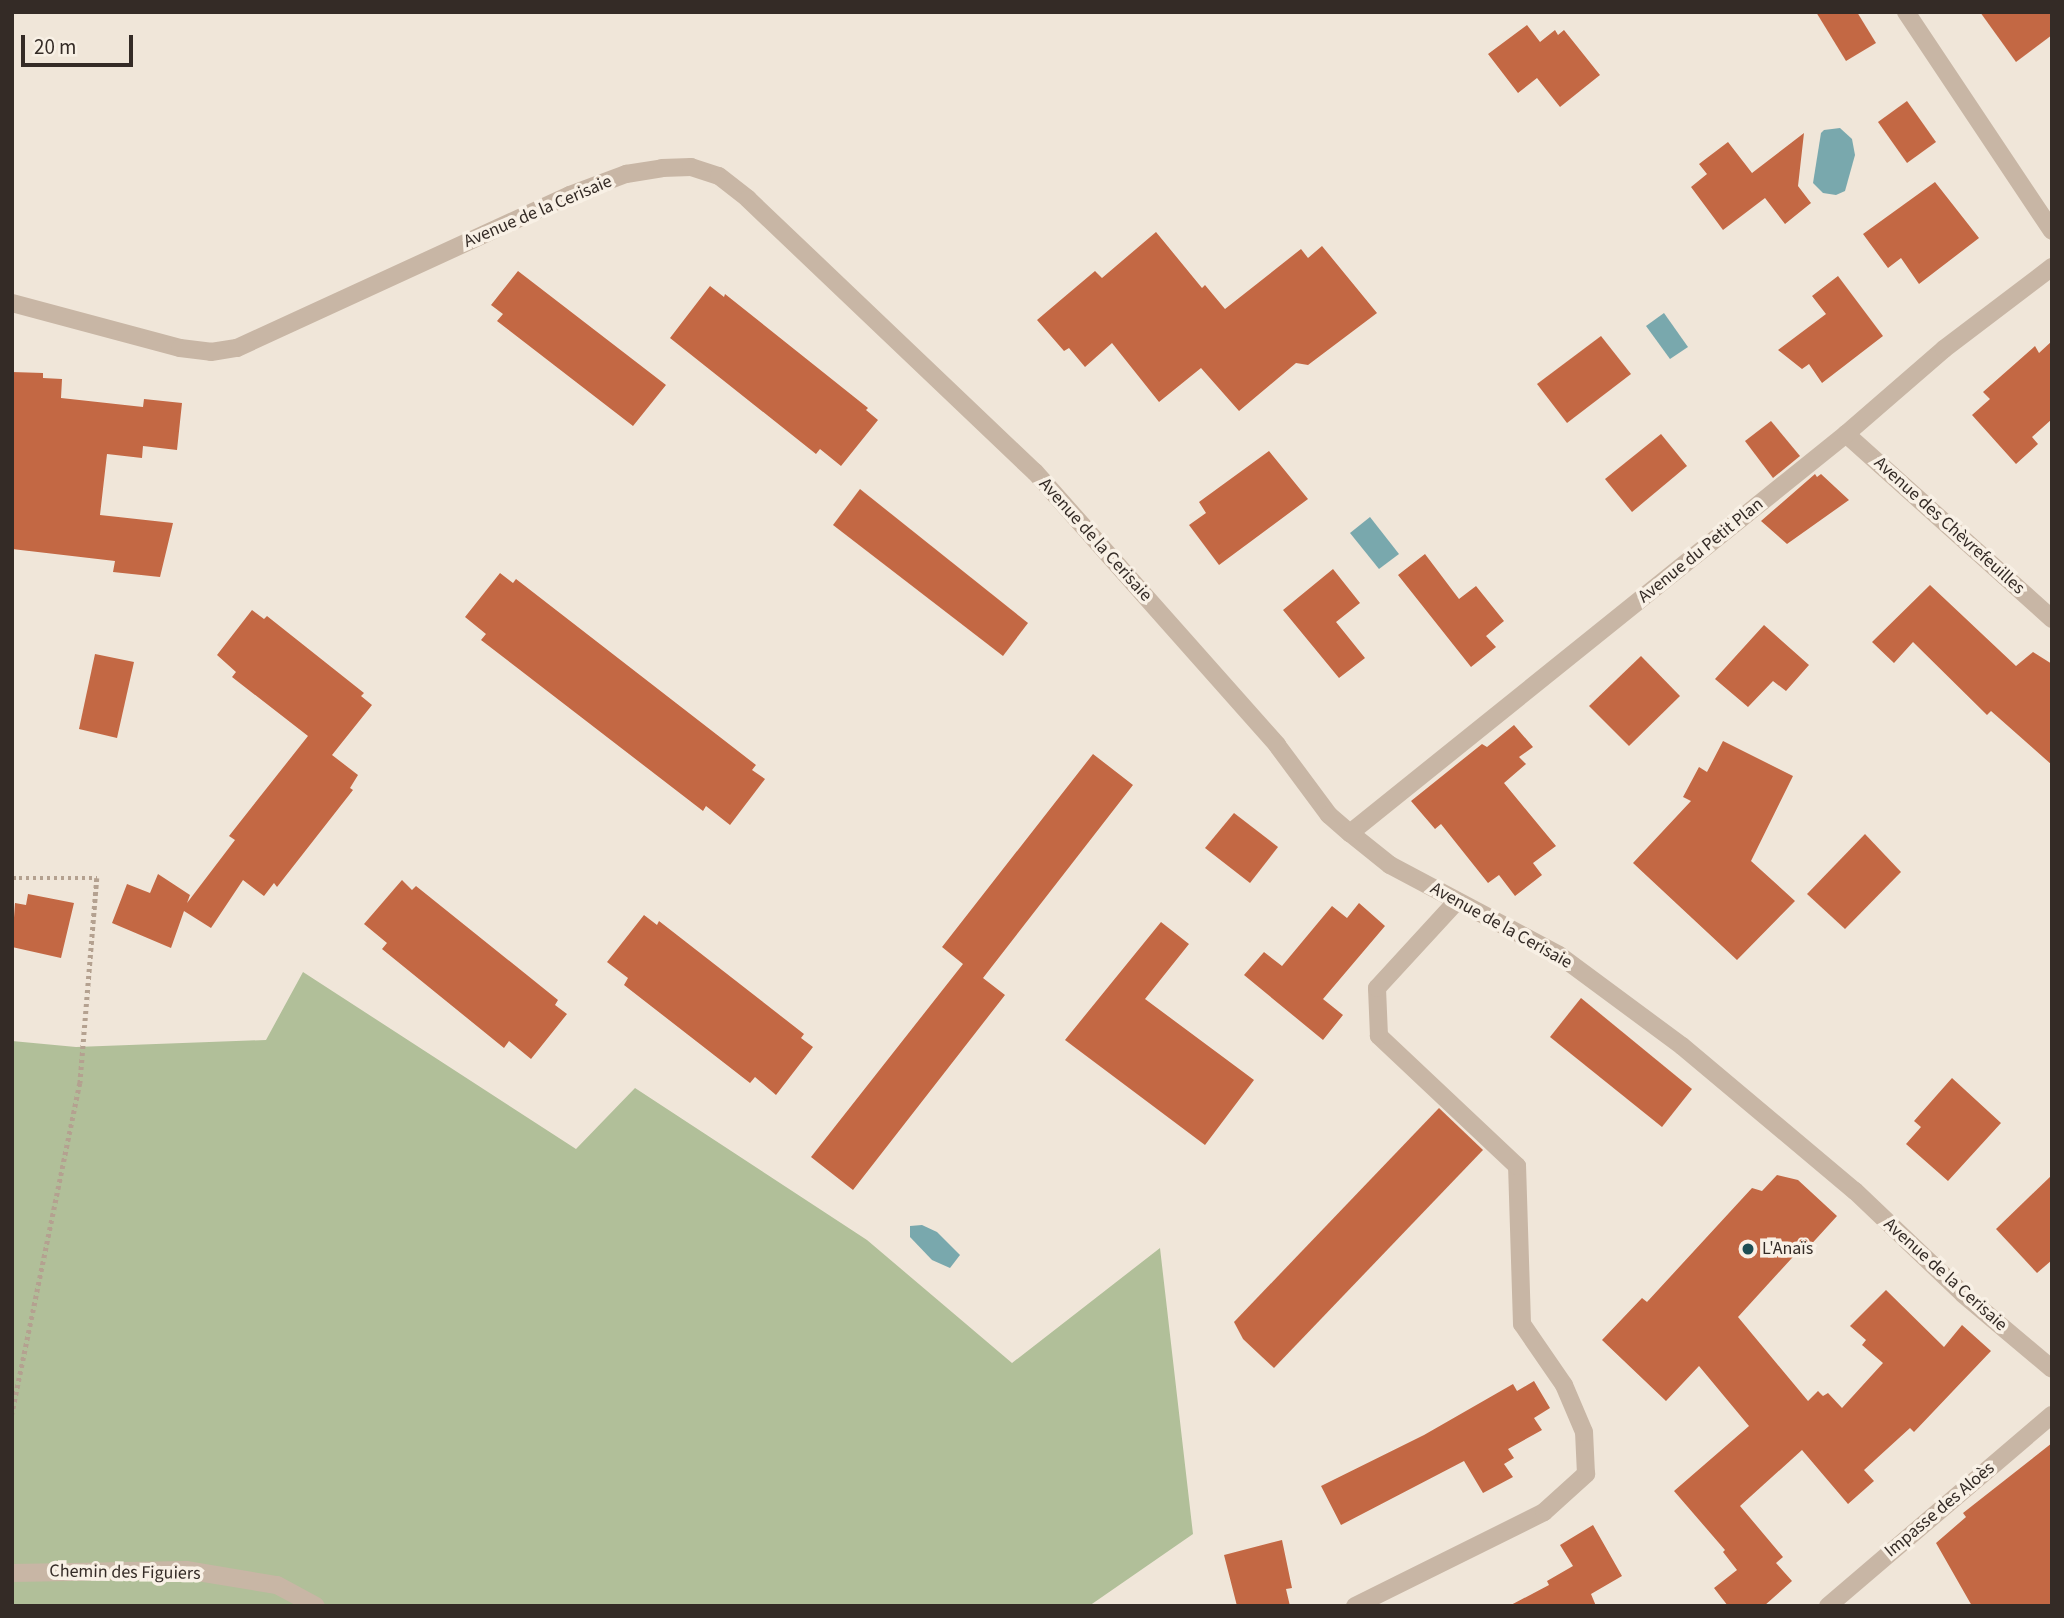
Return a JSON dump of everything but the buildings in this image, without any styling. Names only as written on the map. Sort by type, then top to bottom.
[{"type":"street","points":[[1906,12],[2052,231]]},
{"type":"street","name":"Avenue de la Cerisaie","points":[[12,303],[180,348],[211,352],[237,348],[557,201],[626,174],[662,168],[691,167],[719,176],[758,209],[1035,472],[1277,745],[1329,815],[1390,865],[1559,956],[1691,1054],[1855,1191],[1962,1294],[2052,1369]]},
{"type":"street","name":"Avenue du Petit Plan","points":[[1350,833],[1846,434],[1944,349],[2052,267]]},
{"type":"street","name":"Avenue des Chèvrefeuilles","points":[[1846,434],[2052,619]]},
{"type":"street","points":[[1355,1605],[1544,1512],[1586,1474],[1584,1432],[1564,1385],[1522,1324],[1517,1166],[1379,1036],[1377,988],[1457,901]]},
{"type":"street","name":"Impasse des Aloès","points":[[1828,1606],[2052,1415]]},
{"type":"street","name":"Chemin des Figuiers","points":[[12,1573],[186,1570],[277,1585],[316,1606]]},
{"type":"path","points":[[12,878],[97,878],[80,1083],[12,1414]]},
{"type":"green space","points":[[303,972],[576,1149],[635,1088],[867,1240],[1012,1363],[1160,1248],[1193,1534],[1089,1606],[12,1606],[12,1041],[76,1047],[266,1040]]},
{"type":"water","points":[[1840,128],[1852,139],[1855,155],[1845,191],[1836,195],[1823,193],[1813,183],[1821,133],[1824,130]]},
{"type":"water","points":[[1664,313],[1688,347],[1670,359],[1646,326]]},
{"type":"water","points":[[1370,517],[1399,554],[1379,569],[1350,533]]},
{"type":"water","points":[[922,1225],[937,1232],[960,1255],[950,1268],[932,1260],[910,1237],[910,1226]]},
{"type":"place","name":"L'Anaïs","points":[[1748,1249]]}]
